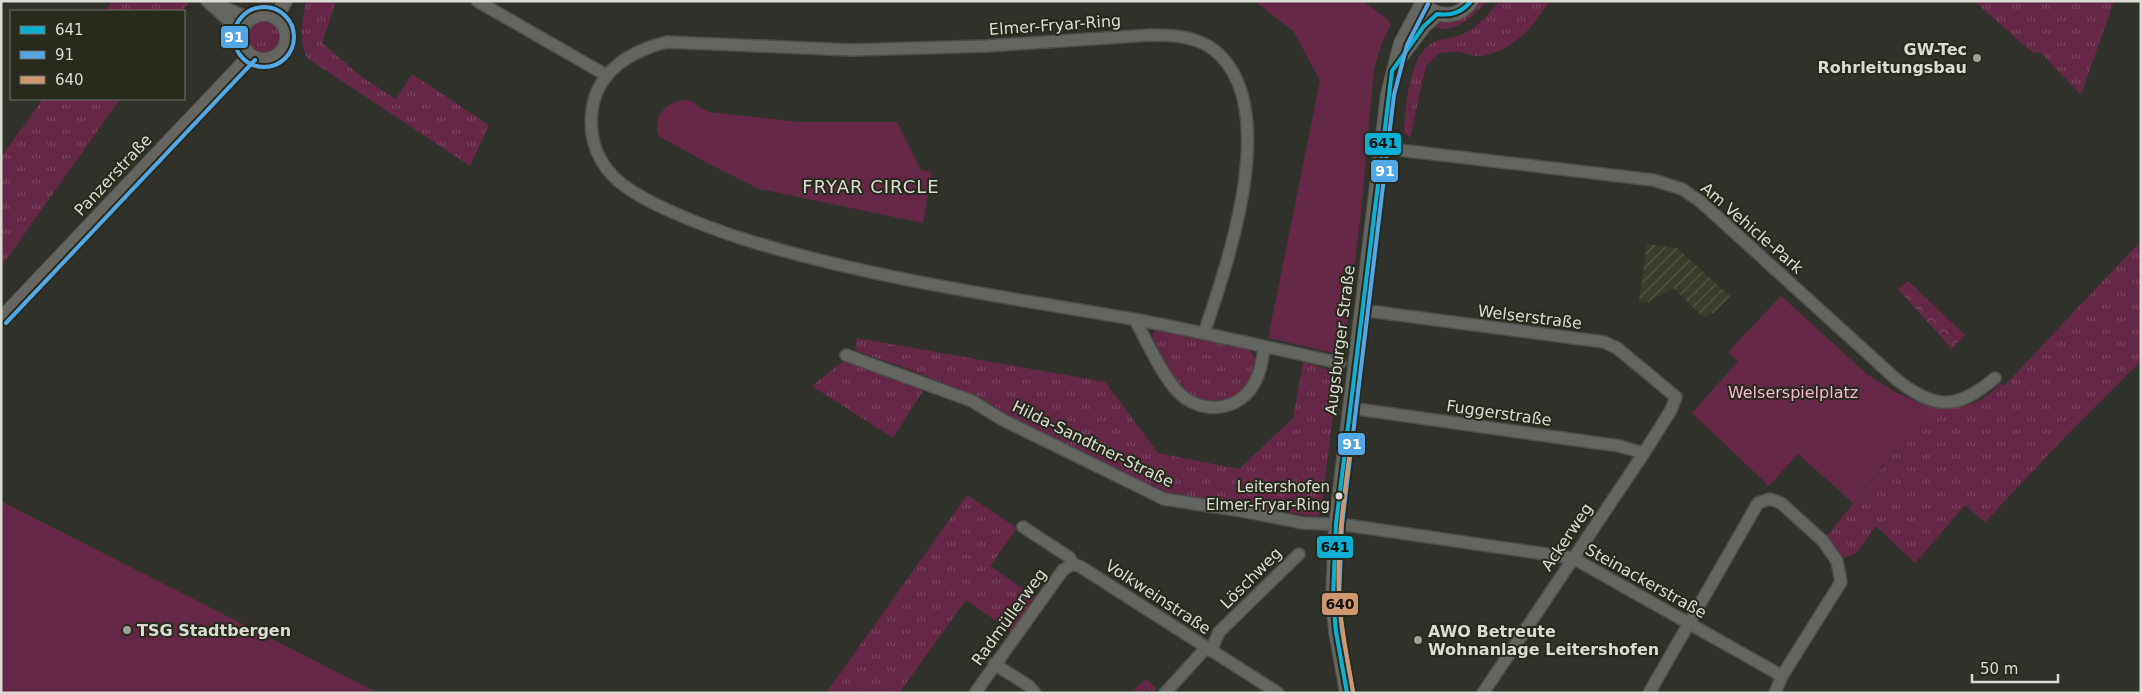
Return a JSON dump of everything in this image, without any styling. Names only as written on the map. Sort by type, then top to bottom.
[{"type":"street","points":[[208,1],[250,18],[264,14],[277,17],[286,29],[287,44],[278,56],[264,61],[250,56],[242,45],[241,32],[250,18]]},
{"type":"street","points":[[208,1],[241,32]]},
{"type":"street","points":[[277,17],[285,1]]},
{"type":"street","points":[[477,1],[606,76]]},
{"type":"street","points":[[1422,2],[1437,14],[1452,15],[1459,13],[1471,1]]},
{"type":"street","name":"Augsburger Straße","points":[[1347,693],[1336,632],[1333,599],[1336,524],[1392,71],[1400,43],[1422,2]]},
{"type":"street","points":[[1392,71],[1424,26],[1437,14]]},
{"type":"street","name":"Elmer-Fryar-Ring","points":[[1204,333],[1238,223],[1248,150],[1248,136],[1240,87],[1229,66],[1210,47],[1196,41],[1174,35],[1151,35],[986,46],[852,50],[677,42],[642,49],[625,58],[606,76],[596,92],[591,111],[591,136],[598,156],[616,179],[626,187],[670,211],[730,234],[805,258],[842,267],[1204,333],[1340,362]]},
{"type":"street","name":"Panzerstraße","points":[[1,320],[250,56]]},
{"type":"street","name":"Am Vehicle-Park","points":[[1382,148],[1653,180],[1682,189],[1701,202],[1897,380],[1922,398],[1937,402],[1956,401],[1980,390],[1994,378]]},
{"type":"street","name":"Welserstraße","points":[[1361,310],[1604,342],[1617,348],[1676,397]]},
{"type":"street","points":[[1135,320],[1176,390],[1193,404],[1202,407],[1220,408],[1240,401],[1256,380],[1264,347]]},
{"type":"street","name":"Hilda-Sandtner-Straße","points":[[846,356],[972,401],[1003,420],[1164,499],[1303,523],[1336,524]]},
{"type":"street","name":"Ackerweg","points":[[1483,693],[1644,453],[1671,410],[1676,397]]},
{"type":"street","name":"Fuggerstraße","points":[[1350,408],[1619,446],[1644,453]]},
{"type":"street","points":[[1649,693],[1758,503],[1770,499],[1781,503],[1830,549],[1837,561],[1841,582],[1782,676],[1775,693]]},
{"type":"street","name":"Steinackerstraße","points":[[1336,524],[1572,558],[1782,676]]},
{"type":"street","name":"Volkweinstraße","points":[[1023,527],[1069,557],[1073,564],[1081,566],[1278,693]]},
{"type":"street","name":"Löschweg","points":[[1209,649],[1219,632],[1299,554]]},
{"type":"street","name":"Radmüllerweg","points":[[975,693],[1062,570],[1073,564]]},
{"type":"street","points":[[1165,693],[1209,649]]},
{"type":"street","points":[[994,664],[1029,686],[1034,693]]},
{"type":"shaded area","points":[[1647,244],[1677,248],[1730,296],[1713,314],[1711,312],[1704,318],[1673,288],[1648,302],[1639,301]]},
{"type":"green space","points":[[112,1],[189,2],[183,10],[106,10]]},
{"type":"green space","points":[[307,1],[336,1],[322,43],[363,78],[396,99],[412,74],[489,125],[470,166],[307,58],[303,45],[302,30],[303,15]]},
{"type":"green space","points":[[1255,1],[1363,1],[1387,19],[1391,25],[1382,42],[1374,69],[1361,212],[1346,333],[1342,349],[1337,354],[1268,338],[1320,81],[1294,32]]},
{"type":"green space","points":[[1478,1],[1487,1],[1462,23],[1446,29],[1431,25],[1458,19]]},
{"type":"green space","points":[[1499,1],[1549,1],[1537,20],[1521,36],[1492,54],[1476,56],[1456,52],[1439,53],[1426,66],[1410,138],[1404,132],[1407,97],[1413,71],[1424,50],[1432,43],[1455,37],[1468,31],[1485,18]]},
{"type":"green space","points":[[1974,1],[2114,1],[2081,95],[2040,52],[2033,53]]},
{"type":"green space","points":[[264,20],[276,25],[281,37],[276,49],[264,54],[252,49],[247,37],[252,25]]},
{"type":"green space","points":[[42,100],[119,100],[1,267],[1,157]]},
{"type":"green space","points":[[684,100],[691,101],[710,112],[800,122],[897,122],[921,170],[932,172],[923,223],[759,189],[709,164],[659,136],[657,123],[662,112],[671,104]]},
{"type":"green space","points":[[2141,241],[2141,361],[2064,438],[1985,522],[1965,505],[1915,563],[1876,526],[1856,553],[1843,559],[1827,536],[1919,422],[1929,406],[1950,408],[1965,406],[1985,397],[2000,383],[2004,386]]},
{"type":"green space","points":[[1908,281],[1965,335],[1952,349],[1898,289]]},
{"type":"green space","name":"Welserspielplatz","points":[[1781,296],[1868,375],[1897,393],[1929,406],[1919,422],[1853,503],[1798,454],[1769,486],[1692,413],[1738,361],[1728,352]]},
{"type":"green space","points":[[1155,330],[1249,350],[1255,361],[1255,372],[1250,383],[1228,399],[1214,402],[1200,400],[1186,392],[1171,373],[1152,336]]},
{"type":"green space","points":[[857,338],[1105,382],[1158,453],[1239,469],[1293,418],[1303,362],[1329,370],[1338,377],[1322,501],[1319,501],[1318,508],[1321,509],[1318,517],[1166,492],[1015,419],[983,399],[903,367],[859,352],[855,350]]},
{"type":"green space","points":[[846,359],[925,388],[893,438],[812,386]]},
{"type":"green space","points":[[967,495],[1017,528],[990,566],[1035,597],[1011,631],[966,600],[899,693],[826,693]]},
{"type":"green space","name":"TSG Stadtbergen","points":[[1,501],[378,693],[1,693]]},
{"type":"green space","points":[[1146,679],[1156,688],[1154,693],[1147,689],[1143,693],[1130,693]]},
{"type":"transit line","name":"641","points":[[1347,693],[1336,632],[1333,599],[1336,524],[1392,71],[1424,26],[1437,14],[1456,13],[1471,1]]},
{"type":"transit line","name":"91","points":[[1353,692],[1342,631],[1339,599],[1342,525],[1394,95],[1407,45],[1428,4]]},
{"type":"transit line","name":"91","points":[[264,7],[280,12],[285,16],[289,21],[294,37],[289,53],[285,58],[280,62],[264,67],[248,62],[243,58],[239,53],[234,37],[239,21],[243,16],[248,12],[264,7]]},
{"type":"transit line","name":"91","points":[[6,323],[255,60]]},
{"type":"transit line","name":"640","points":[[1351,441],[1342,519],[1338,578],[1341,621],[1353,692]]},
{"type":"place","name":"GW-Tec Rohrleitungsbau","points":[[1977,58]]},
{"type":"place","name":"Leitershofen Elmer-Fryar-Ring","points":[[1339,496]]},
{"type":"place","name":"TSG Stadtbergen","points":[[127,630]]},
{"type":"place","name":"AWO Betreute Wohnanlage Leitershofen","points":[[1418,640]]},
{"type":"district","name":"FRYAR CIRCLE","points":[[871,186]]}]
